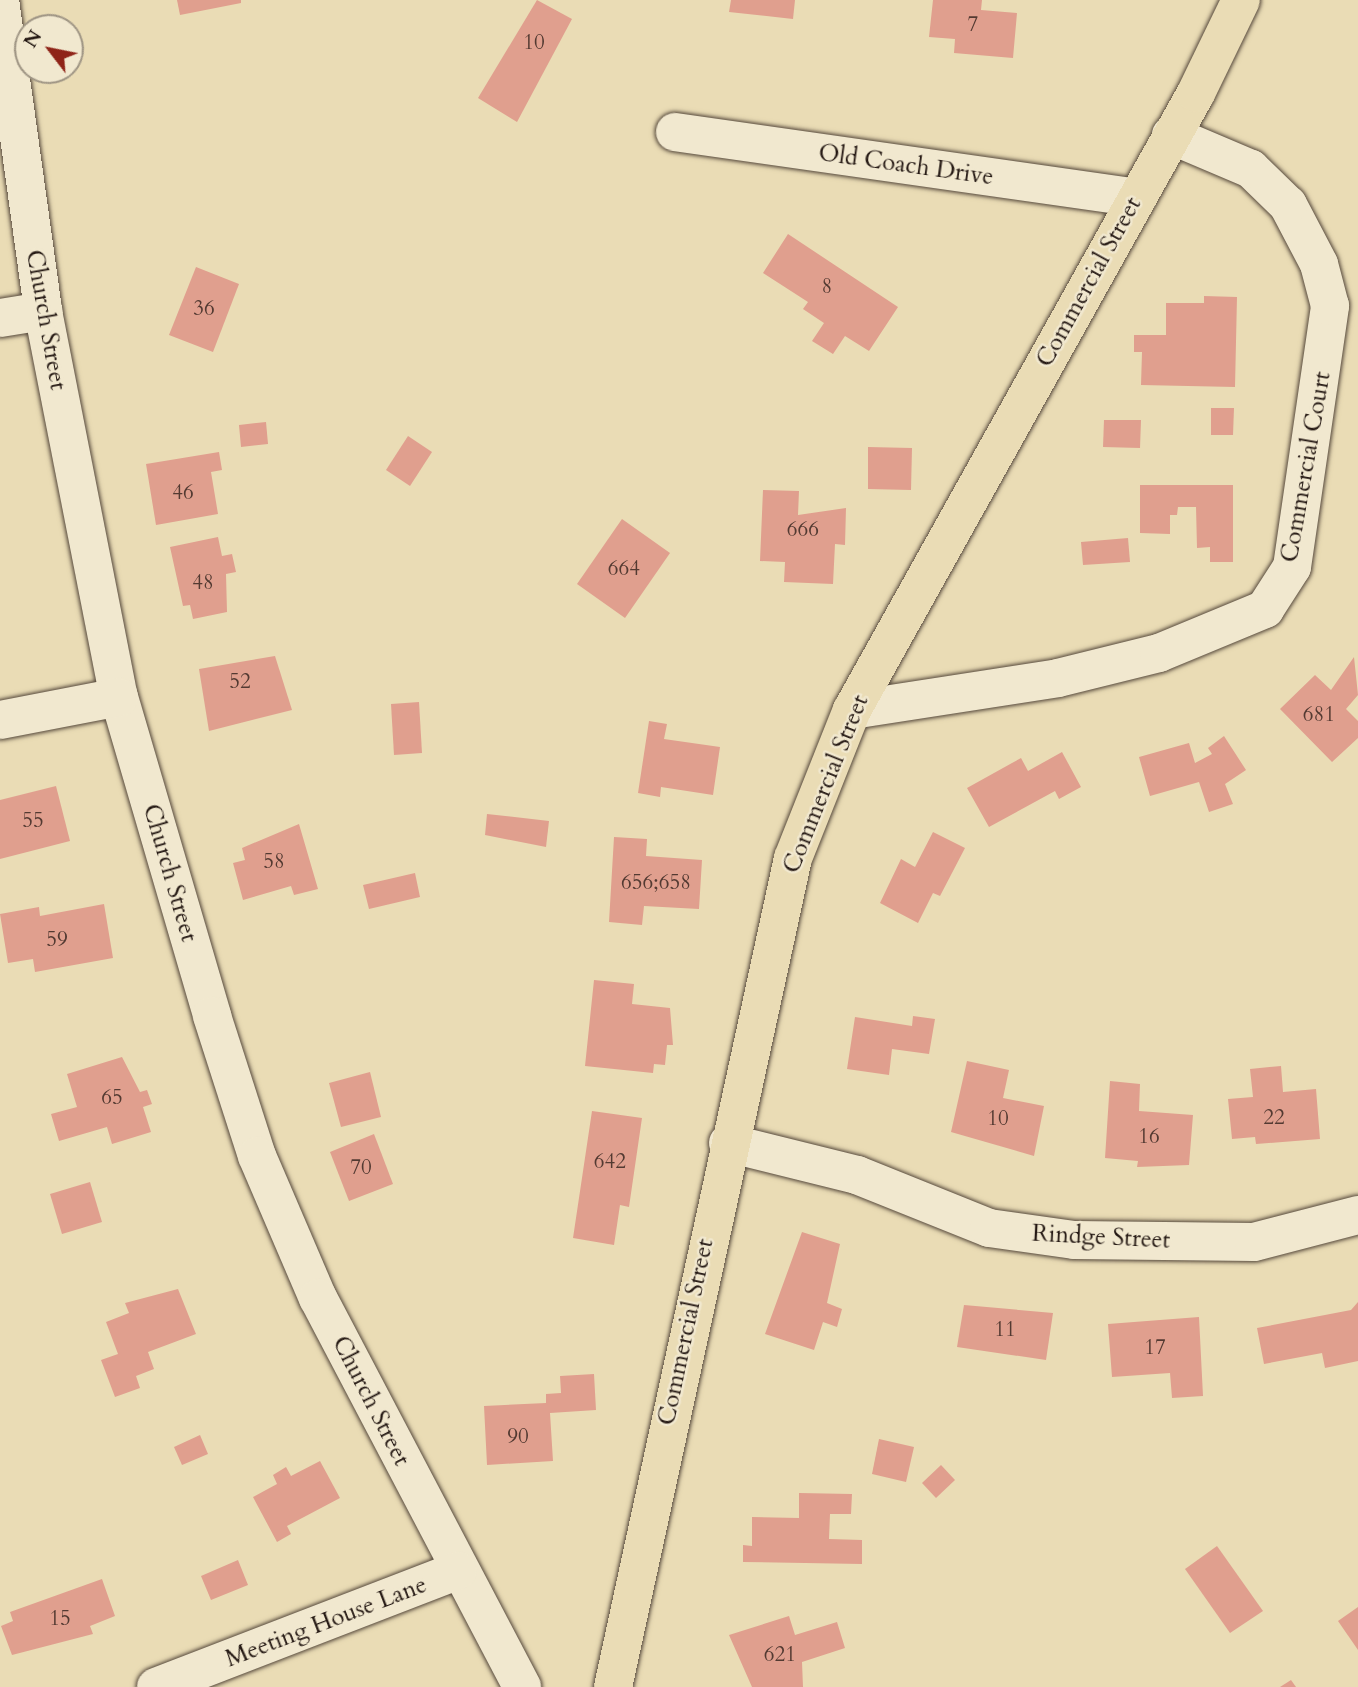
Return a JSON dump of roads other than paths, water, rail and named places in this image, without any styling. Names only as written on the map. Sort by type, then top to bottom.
[{"type":"main road","name":"Commercial Street","points":[[613,1687],[728,1143],[793,858],[852,710],[1137,198],[1241,0]]},
{"type":"street","name":"Church Street","points":[[0,0],[4,57],[43,311],[119,697],[257,1156],[318,1298],[457,1571],[522,1687]]},
{"type":"street","name":"Old Coach Drive","points":[[675,132],[1137,198]]},
{"type":"street","name":"Commercial Court","points":[[852,710],[1058,678],[1159,653],[1265,609],[1292,567],[1344,304],[1319,264],[1289,205],[1251,169],[1171,135]]},
{"type":"street","points":[[0,318],[43,311]]},
{"type":"street","points":[[0,720],[119,697]]},
{"type":"street","name":"Rindge Street","points":[[728,1143],[857,1175],[989,1228],[1074,1240],[1254,1242],[1358,1215]]},
{"type":"street","name":"Meeting House Lane","points":[[156,1687],[457,1571]]}]
